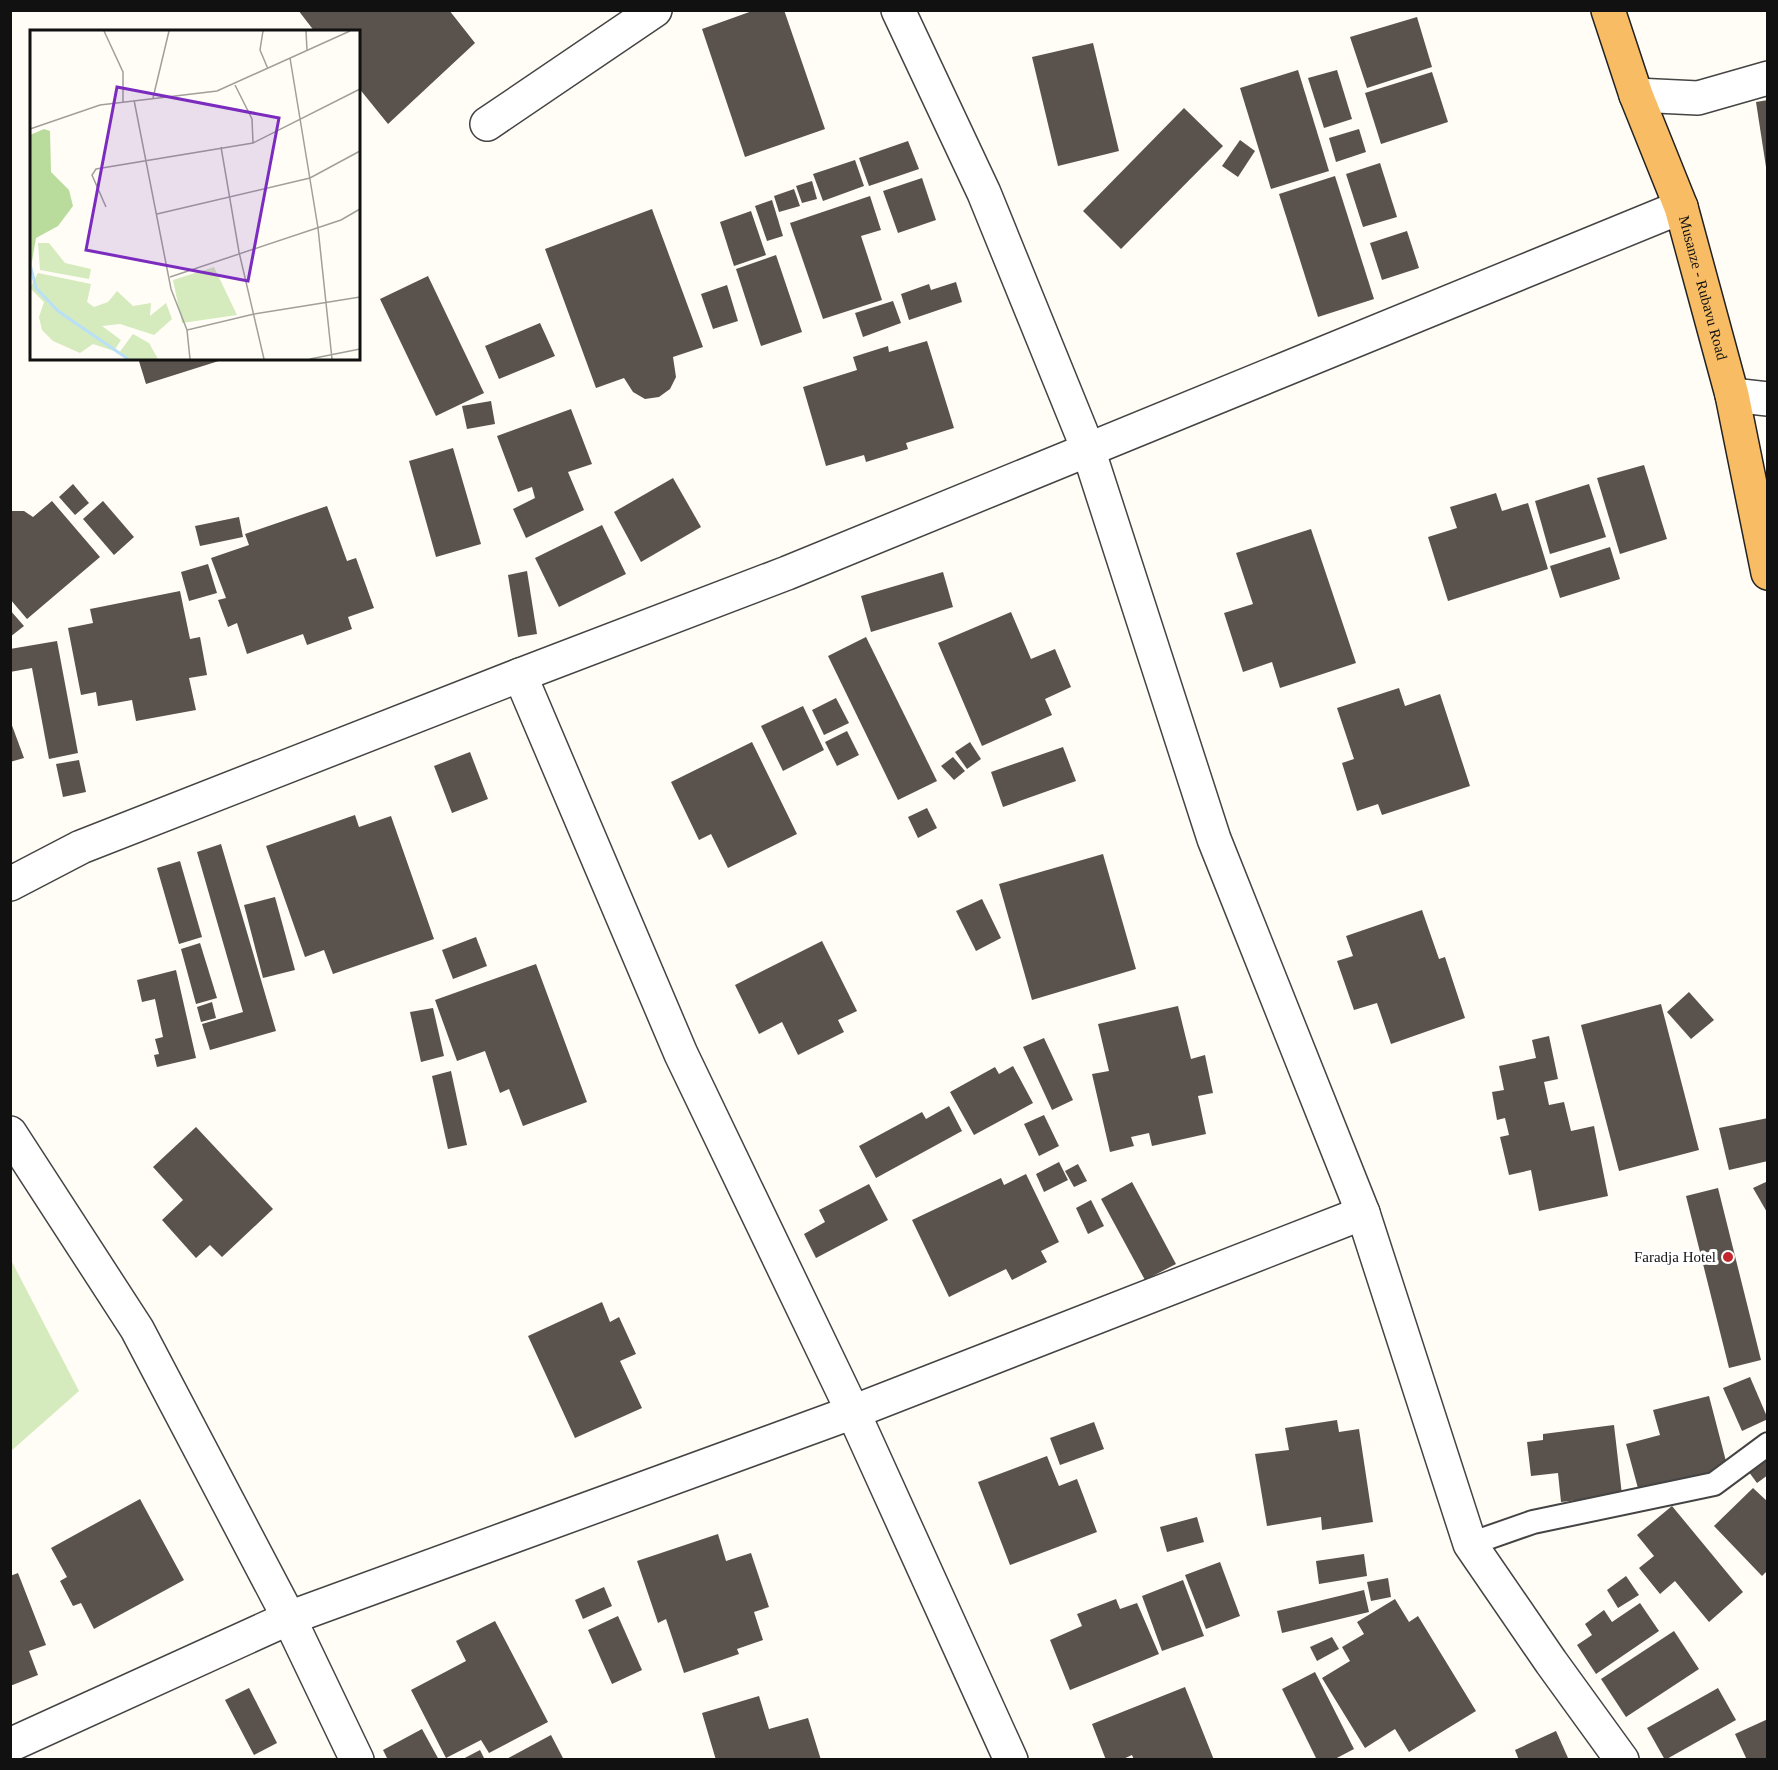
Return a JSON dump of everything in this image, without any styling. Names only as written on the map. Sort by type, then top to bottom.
[{"type":"highway","name":"Musanze - Rubavu Road","points":[[1608,10],[1636,95],[1681,207],[1732,395],[1767,573]]},
{"type":"street","points":[[487,124],[654,10]]},
{"type":"street","points":[[898,10],[984,193],[1088,449],[1214,839],[1363,1213],[1470,1544],[1622,1760]]},
{"type":"street","points":[[1636,95],[1698,98],[1767,78]]},
{"type":"street","points":[[10,884],[81,847],[788,573],[1681,207]]},
{"type":"street","points":[[1732,395],[1767,399]]},
{"type":"street","points":[[520,675],[681,1054],[853,1412],[1011,1760]]},
{"type":"street","points":[[10,1133],[136,1329],[289,1618],[357,1760]]},
{"type":"street","points":[[10,1744],[289,1618],[853,1412],[1363,1213]]},
{"type":"lane","points":[[1470,1544],[1533,1522],[1714,1484],[1767,1444]]},
{"type":"green space","points":[[11,1260],[79,1391],[10,1451]]},
{"type":"building","points":[[298,10],[449,10],[475,43],[388,124],[360,89],[360,30],[313,30]]},
{"type":"building","points":[[755,10],[784,10],[825,129],[745,157],[702,29]]},
{"type":"building","points":[[1417,17],[1432,67],[1367,88],[1350,37]]},
{"type":"building","points":[[1093,43],[1119,151],[1058,166],[1032,57]]},
{"type":"building","points":[[1298,70],[1329,171],[1271,189],[1240,88]]},
{"type":"building","points":[[1337,70],[1352,119],[1324,128],[1308,78]]},
{"type":"building","points":[[1432,72],[1448,122],[1381,144],[1365,93]]},
{"type":"building","points":[[1768,100],[1768,167],[1766,167],[1756,102]]},
{"type":"building","points":[[1184,108],[1223,146],[1121,249],[1083,211]]},
{"type":"building","points":[[1359,129],[1366,152],[1336,162],[1329,138]]},
{"type":"building","points":[[1240,140],[1255,151],[1238,177],[1222,166]]},
{"type":"building","points":[[908,141],[919,169],[869,186],[859,158]]},
{"type":"building","points":[[855,160],[864,186],[823,201],[813,174]]},
{"type":"building","points":[[1380,163],[1397,217],[1363,227],[1346,174]]},
{"type":"building","points":[[1335,176],[1374,299],[1318,317],[1279,194]]},
{"type":"building","points":[[922,178],[936,220],[898,233],[883,191]]},
{"type":"building","points":[[812,181],[817,199],[802,203],[796,186]]},
{"type":"building","points":[[794,189],[800,206],[779,212],[774,196]]},
{"type":"building","points":[[870,196],[881,230],[861,236],[882,300],[823,319],[790,223]]},
{"type":"building","points":[[772,200],[783,236],[767,241],[755,206]]},
{"type":"building","points":[[652,209],[703,347],[673,357],[676,377],[670,389],[659,397],[645,399],[633,392],[624,378],[596,388],[545,249]]},
{"type":"building","points":[[751,211],[766,255],[734,266],[720,222]]},
{"type":"building","points":[[1407,231],[1419,268],[1382,280],[1370,243]]},
{"type":"building","points":[[776,255],[802,332],[761,346],[736,269]]},
{"type":"building","points":[[428,276],[484,393],[436,416],[380,299]]},
{"type":"building","points":[[956,282],[962,302],[909,320],[901,294],[929,284],[931,290]]},
{"type":"building","points":[[727,285],[738,321],[713,329],[701,294]]},
{"type":"building","points":[[893,301],[901,323],[863,337],[855,313]]},
{"type":"building","points":[[540,323],[555,356],[499,379],[485,346]]},
{"type":"building","points":[[927,341],[954,428],[906,443],[908,449],[866,462],[864,455],[826,466],[803,387],[857,370],[853,357],[888,346],[889,352]]},
{"type":"building","points":[[139,360],[222,360],[146,384]]},
{"type":"building","points":[[491,401],[495,424],[467,429],[462,406]]},
{"type":"building","points":[[571,409],[592,464],[568,472],[584,510],[526,538],[513,509],[535,498],[532,487],[518,492],[497,436]]},
{"type":"building","points":[[453,448],[481,544],[436,557],[409,461]]},
{"type":"building","points":[[1644,465],[1667,539],[1620,554],[1597,478]]},
{"type":"building","points":[[673,478],[701,527],[641,562],[614,512]]},
{"type":"building","points":[[73,484],[89,503],[75,515],[59,497]]},
{"type":"building","points":[[1589,484],[1606,537],[1550,554],[1535,501]]},
{"type":"building","points":[[1496,493],[1502,511],[1528,503],[1548,569],[1448,601],[1428,537],[1457,528],[1450,507]]},
{"type":"building","points":[[52,501],[100,557],[27,619],[10,599],[10,511],[24,511],[33,517]]},
{"type":"building","points":[[103,501],[134,537],[114,555],[83,519]]},
{"type":"building","points":[[327,506],[347,561],[356,558],[374,608],[348,617],[352,629],[307,645],[303,634],[247,654],[237,623],[228,627],[218,600],[226,598],[211,558],[249,545],[245,534]]},
{"type":"building","points":[[239,517],[243,537],[200,546],[195,526]]},
{"type":"building","points":[[602,525],[626,574],[559,607],[535,558]]},
{"type":"building","points":[[1311,529],[1356,663],[1280,688],[1272,662],[1243,672],[1224,613],[1253,604],[1236,553]]},
{"type":"building","points":[[1610,547],[1620,579],[1560,598],[1550,566]]},
{"type":"building","points":[[208,564],[217,593],[189,601],[181,572]]},
{"type":"building","points":[[527,571],[537,634],[518,637],[508,575]]},
{"type":"building","points":[[943,572],[953,607],[871,632],[861,596]]},
{"type":"building","points":[[180,591],[190,639],[200,637],[207,675],[189,678],[196,710],[136,721],[132,700],[98,706],[96,692],[81,695],[68,628],[93,623],[90,609]]},
{"type":"building","points":[[10,610],[24,626],[10,637]]},
{"type":"building","points":[[1011,612],[1031,659],[1055,649],[1071,687],[1045,699],[1052,715],[982,746],[938,643]]},
{"type":"building","points":[[866,637],[937,781],[898,800],[828,656]]},
{"type":"building","points":[[57,641],[78,753],[49,759],[32,668],[10,672],[10,649]]},
{"type":"building","points":[[1399,688],[1405,706],[1440,694],[1470,786],[1382,815],[1378,804],[1357,811],[1342,763],[1354,759],[1337,708]]},
{"type":"building","points":[[836,698],[849,723],[824,735],[812,710]]},
{"type":"building","points":[[803,706],[824,750],[783,771],[761,726]]},
{"type":"building","points":[[10,720],[24,758],[10,762]]},
{"type":"building","points":[[847,731],[859,755],[837,766],[825,742]]},
{"type":"building","points":[[752,742],[797,834],[728,868],[711,834],[699,840],[671,782]]},
{"type":"building","points":[[970,742],[981,759],[967,769],[955,752]]},
{"type":"building","points":[[1063,747],[1076,781],[1003,807],[991,772]]},
{"type":"building","points":[[470,752],[488,799],[452,813],[434,766]]},
{"type":"building","points":[[953,757],[965,771],[954,780],[941,766]]},
{"type":"building","points":[[79,760],[86,792],[63,797],[56,764]]},
{"type":"building","points":[[927,808],[937,828],[918,838],[908,817]]},
{"type":"building","points":[[355,815],[359,827],[391,816],[434,939],[333,974],[324,950],[305,957],[266,846]]},
{"type":"building","points":[[221,844],[276,1031],[210,1050],[202,1024],[243,1012],[197,852]]},
{"type":"building","points":[[1103,854],[1136,969],[1032,1000],[999,884]]},
{"type":"building","points":[[180,861],[202,937],[179,944],[157,868]]},
{"type":"building","points":[[275,897],[295,970],[263,978],[244,905]]},
{"type":"building","points":[[982,899],[1001,938],[976,951],[956,911]]},
{"type":"building","points":[[1422,910],[1439,959],[1445,957],[1465,1018],[1391,1044],[1377,1003],[1354,1010],[1337,961],[1353,956],[1346,936]]},
{"type":"building","points":[[476,937],[487,966],[453,979],[442,950]]},
{"type":"building","points":[[822,941],[857,1011],[838,1020],[844,1032],[798,1055],[782,1022],[759,1034],[735,985]]},
{"type":"building","points":[[200,943],[217,998],[196,1004],[181,949]]},
{"type":"building","points":[[536,964],[587,1102],[523,1126],[509,1089],[500,1093],[485,1051],[457,1061],[435,1000]]},
{"type":"building","points":[[176,970],[196,1058],[157,1067],[154,1055],[159,1054],[155,1039],[163,1037],[155,999],[142,1002],[137,980]]},
{"type":"building","points":[[1689,992],[1714,1020],[1691,1039],[1667,1012]]},
{"type":"building","points":[[212,1002],[216,1018],[201,1022],[197,1007]]},
{"type":"building","points":[[1661,1004],[1699,1150],[1619,1171],[1581,1025]]},
{"type":"building","points":[[1178,1006],[1191,1059],[1205,1055],[1213,1093],[1198,1096],[1206,1134],[1152,1146],[1149,1133],[1131,1137],[1134,1146],[1110,1152],[1092,1074],[1109,1071],[1098,1024]]},
{"type":"building","points":[[433,1008],[444,1056],[421,1062],[410,1012]]},
{"type":"building","points":[[1549,1036],[1558,1079],[1544,1082],[1549,1105],[1564,1102],[1571,1131],[1594,1126],[1608,1196],[1539,1211],[1531,1170],[1509,1175],[1500,1137],[1509,1135],[1505,1118],[1497,1120],[1492,1092],[1504,1090],[1499,1066],[1536,1058],[1532,1040]]},
{"type":"building","points":[[1044,1038],[1073,1100],[1052,1110],[1023,1047]]},
{"type":"building","points":[[1013,1066],[1033,1103],[974,1135],[950,1092],[995,1067],[999,1074]]},
{"type":"building","points":[[451,1071],[467,1145],[448,1149],[432,1076]]},
{"type":"building","points":[[949,1106],[962,1131],[876,1178],[859,1146],[922,1112],[926,1119]]},
{"type":"building","points":[[1044,1115],[1059,1146],[1039,1156],[1024,1124]]},
{"type":"building","points":[[1768,1118],[1768,1161],[1729,1170],[1719,1128]]},
{"type":"building","points":[[196,1127],[273,1209],[222,1257],[210,1245],[196,1258],[162,1220],[183,1200],[153,1167]]},
{"type":"building","points":[[1059,1162],[1068,1180],[1044,1192],[1036,1174]]},
{"type":"building","points":[[1078,1164],[1087,1181],[1074,1187],[1065,1171]]},
{"type":"building","points":[[1026,1174],[1059,1242],[1041,1251],[1047,1262],[1012,1280],[1006,1269],[949,1297],[912,1220],[1001,1178],[1004,1185]]},
{"type":"building","points":[[1768,1181],[1768,1214],[1753,1188]]},
{"type":"building","points":[[1132,1182],[1176,1264],[1145,1280],[1101,1199]]},
{"type":"building","points":[[869,1184],[888,1220],[816,1258],[804,1234],[825,1222],[819,1210]]},
{"type":"building","points":[[1718,1188],[1761,1360],[1729,1368],[1686,1196]]},
{"type":"building","points":[[1091,1200],[1104,1226],[1088,1234],[1076,1208]]},
{"type":"building","points":[[602,1302],[610,1322],[619,1317],[636,1354],[620,1361],[642,1408],[575,1438],[528,1336]]},
{"type":"building","points":[[1750,1377],[1768,1419],[1742,1431],[1723,1388]]},
{"type":"building","points":[[1709,1396],[1728,1469],[1639,1492],[1626,1444],[1660,1435],[1653,1410]]},
{"type":"building","points":[[1337,1420],[1339,1432],[1359,1429],[1373,1522],[1322,1530],[1321,1517],[1267,1526],[1255,1454],[1289,1450],[1285,1428]]},
{"type":"building","points":[[1094,1422],[1104,1449],[1060,1465],[1050,1438]]},
{"type":"building","points":[[1614,1425],[1622,1495],[1561,1502],[1558,1473],[1531,1476],[1527,1442],[1543,1440],[1543,1434]]},
{"type":"building","points":[[1768,1446],[1768,1475],[1757,1483],[1743,1464]]},
{"type":"building","points":[[1047,1456],[1059,1486],[1077,1479],[1097,1532],[1010,1565],[978,1482]]},
{"type":"building","points":[[1753,1488],[1768,1502],[1768,1570],[1762,1576],[1714,1526]]},
{"type":"building","points":[[140,1499],[184,1580],[94,1629],[81,1603],[73,1606],[60,1581],[67,1577],[51,1548]]},
{"type":"building","points":[[1672,1506],[1743,1592],[1709,1622],[1675,1581],[1660,1594],[1639,1568],[1654,1556],[1637,1535]]},
{"type":"building","points":[[1197,1517],[1204,1542],[1167,1552],[1160,1527]]},
{"type":"building","points":[[718,1534],[726,1561],[751,1553],[769,1607],[754,1612],[763,1640],[737,1649],[739,1654],[684,1673],[666,1619],[658,1623],[637,1561]]},
{"type":"building","points":[[1364,1554],[1367,1576],[1319,1584],[1316,1561]]},
{"type":"building","points":[[1220,1562],[1240,1616],[1206,1629],[1185,1575]]},
{"type":"building","points":[[18,1573],[46,1645],[29,1651],[38,1675],[10,1686],[10,1576]]},
{"type":"building","points":[[1626,1576],[1639,1595],[1618,1608],[1607,1590]]},
{"type":"building","points":[[1388,1578],[1391,1597],[1371,1601],[1367,1582]]},
{"type":"building","points":[[1183,1580],[1204,1636],[1162,1651],[1142,1596]]},
{"type":"building","points":[[604,1587],[612,1606],[583,1619],[575,1600]]},
{"type":"building","points":[[1364,1590],[1369,1612],[1282,1633],[1277,1611]]},
{"type":"building","points":[[1116,1599],[1120,1609],[1137,1603],[1159,1654],[1070,1690],[1050,1640],[1082,1626],[1077,1614]]},
{"type":"building","points":[[1395,1599],[1409,1622],[1418,1616],[1476,1711],[1409,1752],[1395,1729],[1365,1748],[1322,1678],[1350,1661],[1342,1647],[1364,1634],[1357,1622]]},
{"type":"building","points":[[1640,1603],[1659,1631],[1596,1674],[1577,1645],[1592,1635],[1585,1624],[1604,1610],[1612,1622]]},
{"type":"building","points":[[618,1616],[642,1670],[612,1684],[588,1630]]},
{"type":"building","points":[[495,1621],[548,1722],[489,1753],[481,1740],[446,1758],[411,1690],[466,1661],[456,1641]]},
{"type":"building","points":[[1674,1631],[1699,1669],[1626,1717],[1601,1679]]},
{"type":"building","points":[[1332,1637],[1339,1649],[1317,1661],[1310,1647]]},
{"type":"building","points":[[1315,1672],[1354,1749],[1333,1760],[1317,1760],[1282,1689]]},
{"type":"building","points":[[1185,1687],[1214,1760],[1134,1760],[1132,1755],[1121,1760],[1106,1760],[1092,1724]]},
{"type":"building","points":[[249,1688],[277,1743],[254,1755],[225,1700]]},
{"type":"building","points":[[1718,1688],[1736,1720],[1665,1760],[1647,1728]]},
{"type":"building","points":[[759,1696],[769,1729],[808,1718],[821,1760],[716,1760],[702,1713]]},
{"type":"building","points":[[1768,1719],[1768,1760],[1747,1760],[1735,1734]]},
{"type":"building","points":[[422,1729],[439,1760],[388,1760],[383,1750]]},
{"type":"building","points":[[1556,1731],[1568,1758],[1565,1760],[1519,1760],[1515,1750]]},
{"type":"building","points":[[551,1735],[564,1760],[505,1760]]},
{"type":"building","points":[[480,1750],[485,1760],[461,1760]]},
{"type":"place","name":"Faradja Hotel","points":[[1728,1257]]}]
